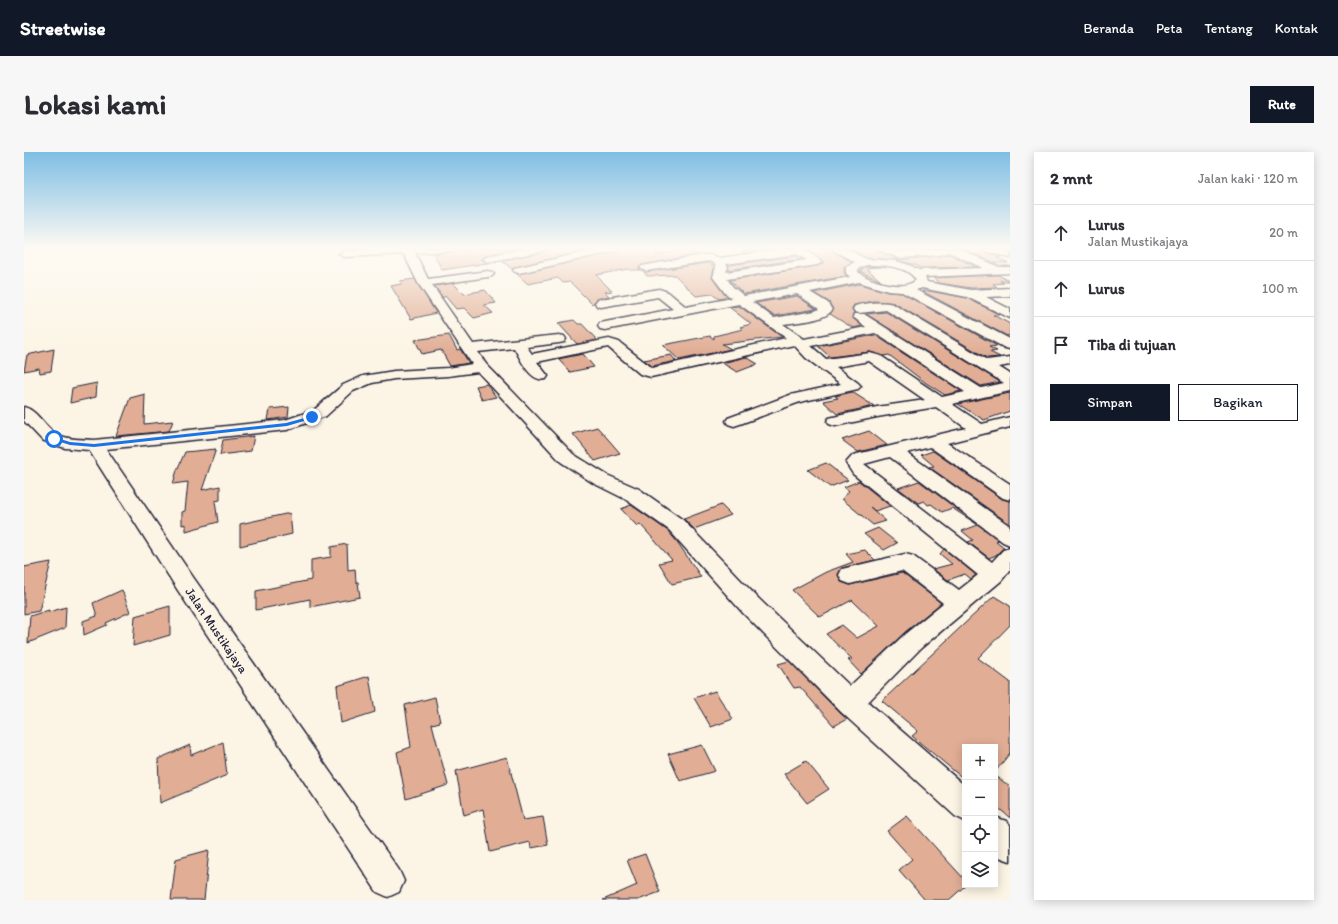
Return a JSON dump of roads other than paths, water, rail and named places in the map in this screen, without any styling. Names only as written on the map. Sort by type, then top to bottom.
[{"type":"street","points":[[424,283],[481,367],[567,458],[600,479],[638,497],[683,532],[751,606],[850,703],[962,803]]},
{"type":"street","points":[[724,283],[740,300],[773,322],[824,364],[852,384],[852,387],[796,398],[734,421]]},
{"type":"street","points":[[605,326],[683,310],[838,283]]},
{"type":"street","points":[[871,283],[881,286],[905,288],[1010,345]]},
{"type":"street","points":[[905,288],[913,283]]},
{"type":"street","points":[[933,283],[971,294],[1010,314]]},
{"type":"street","points":[[773,322],[819,314],[826,310],[824,306],[799,290]]},
{"type":"street","points":[[601,303],[659,293],[664,295],[683,310]]},
{"type":"street","points":[[971,294],[1008,293]]},
{"type":"street","points":[[978,393],[877,329],[859,313],[882,306],[889,307],[1010,380]]},
{"type":"street","points":[[528,359],[609,343],[614,344],[645,371],[651,373],[799,342],[877,329]]},
{"type":"street","points":[[468,349],[559,339]]},
{"type":"street","points":[[518,343],[541,376]]},
{"type":"street","points":[[824,364],[875,358],[980,430]]},
{"type":"street","points":[[985,366],[1010,361]]},
{"type":"street","points":[[24,412],[48,436],[65,443],[94,445],[287,425],[320,413],[348,388],[368,379],[387,376],[448,372],[481,367]]},
{"type":"street","points":[[835,421],[877,412],[940,402],[1010,386]]},
{"type":"street","points":[[993,574],[856,467],[855,463],[859,459],[934,442],[1010,422]]},
{"type":"street","points":[[934,442],[1010,493]]},
{"type":"street","name":"Jalan Mustikajaya","points":[[94,445],[185,583],[388,881]]},
{"type":"street","points":[[893,451],[1010,537]]},
{"type":"street","points":[[850,703],[913,641],[993,574],[1010,556]]},
{"type":"street","points":[[850,575],[904,562],[959,603]]},
{"type":"street","points":[[998,835],[1010,846]]}]
